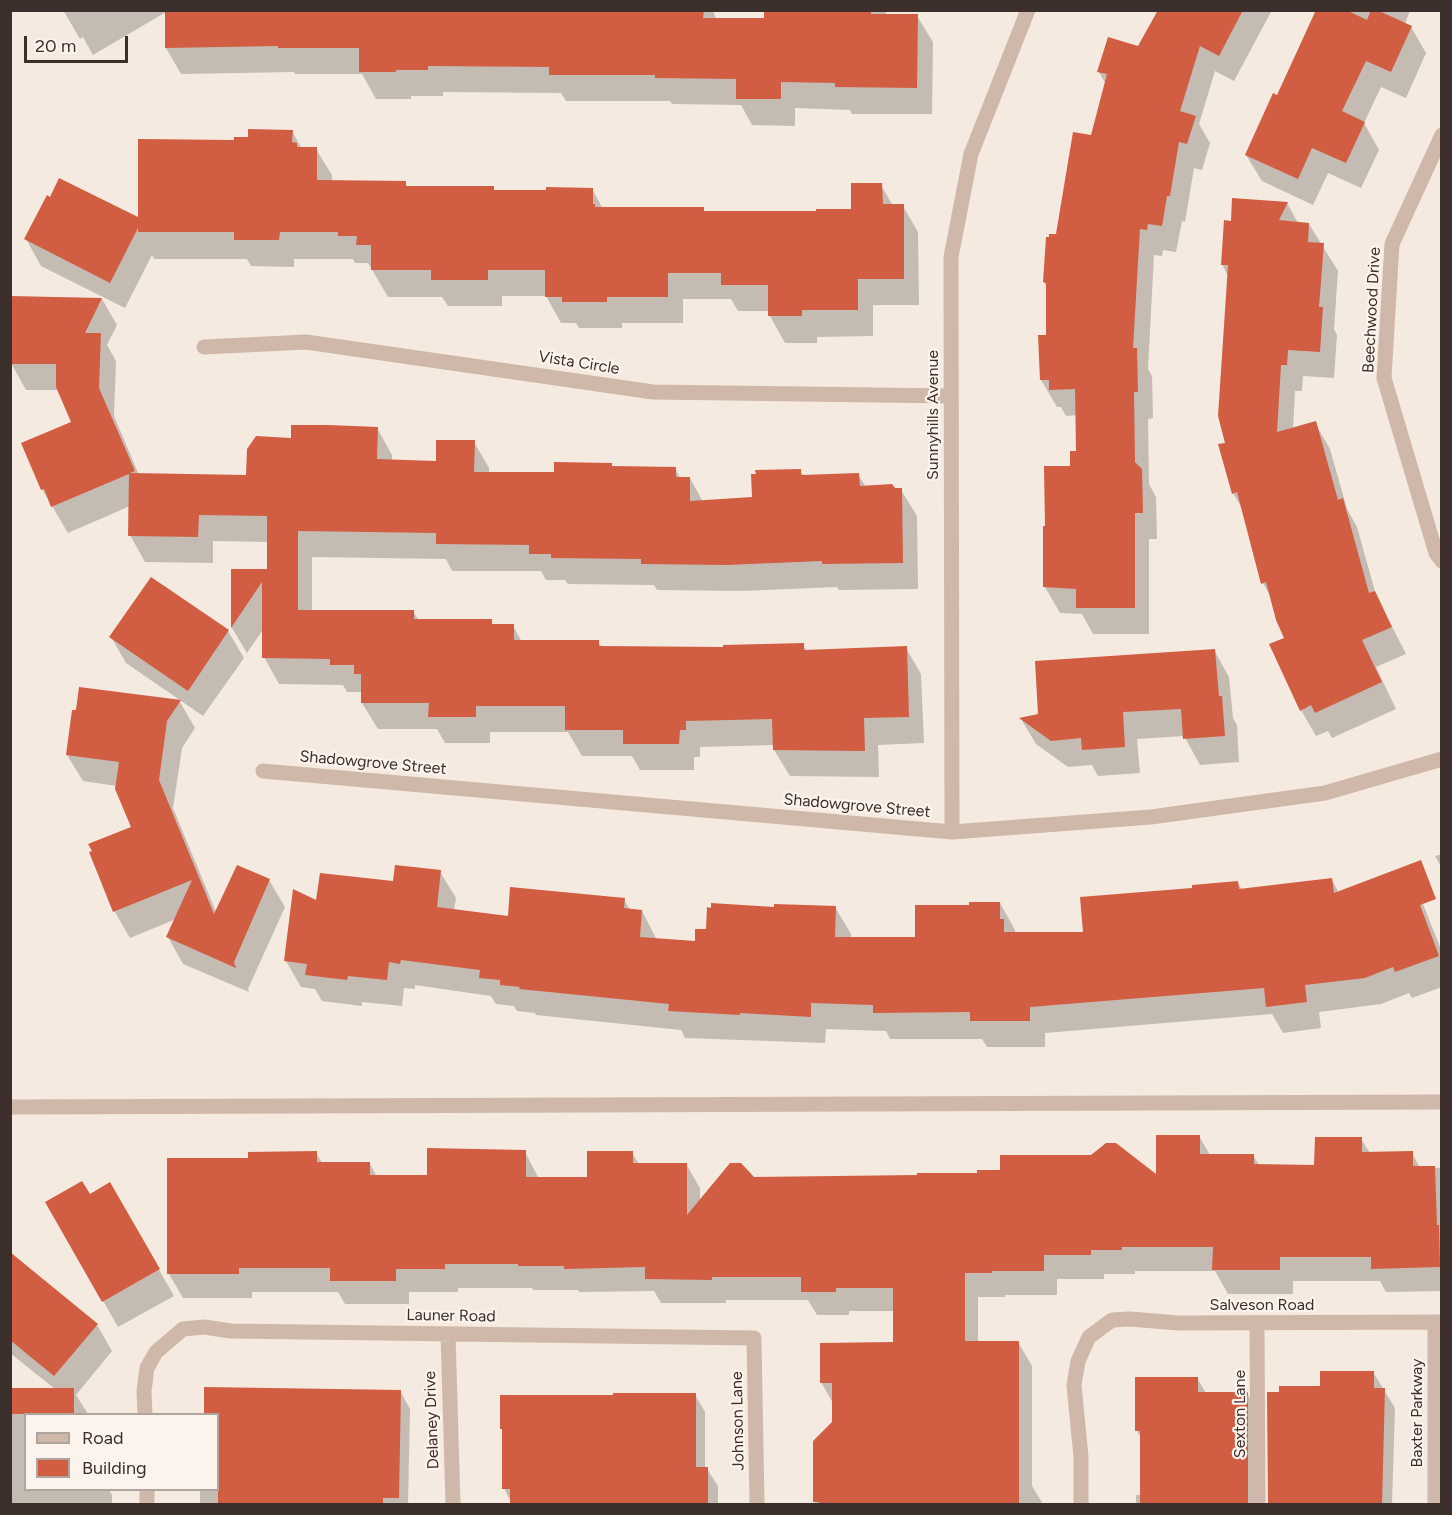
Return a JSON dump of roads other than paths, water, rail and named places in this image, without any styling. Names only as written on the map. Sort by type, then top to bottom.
[{"type":"street","name":"Sunnyhills Avenue","points":[[952,832],[951,257],[971,154],[1028,10]]},
{"type":"street","name":"Beechwood Drive","points":[[1442,135],[1392,244],[1384,378],[1436,552],[1442,561]]},
{"type":"street","name":"Vista Circle","points":[[204,347],[306,342],[653,392],[951,396]]},
{"type":"street","name":"Shadowgrove Street","points":[[263,771],[952,832],[1151,817],[1325,793],[1442,759]]},
{"type":"street","points":[[10,1107],[1442,1102]]},
{"type":"street","name":"Salveson Road","points":[[1081,1504],[1081,1458],[1074,1385],[1078,1361],[1089,1337],[1112,1320],[1130,1319],[1178,1323],[1438,1322]]},
{"type":"street","name":"Baxter Parkway","points":[[1435,1504],[1438,1322]]},
{"type":"street","name":"Sexton Lane","points":[[1257,1323],[1258,1504]]},
{"type":"street","name":"Launer Road","points":[[145,1413],[144,1391],[147,1368],[156,1352],[183,1329],[204,1327],[231,1331],[754,1338]]},
{"type":"street","name":"Delaney Drive","points":[[448,1334],[453,1504]]},
{"type":"street","name":"Johnson Lane","points":[[754,1338],[758,1504]]}]
